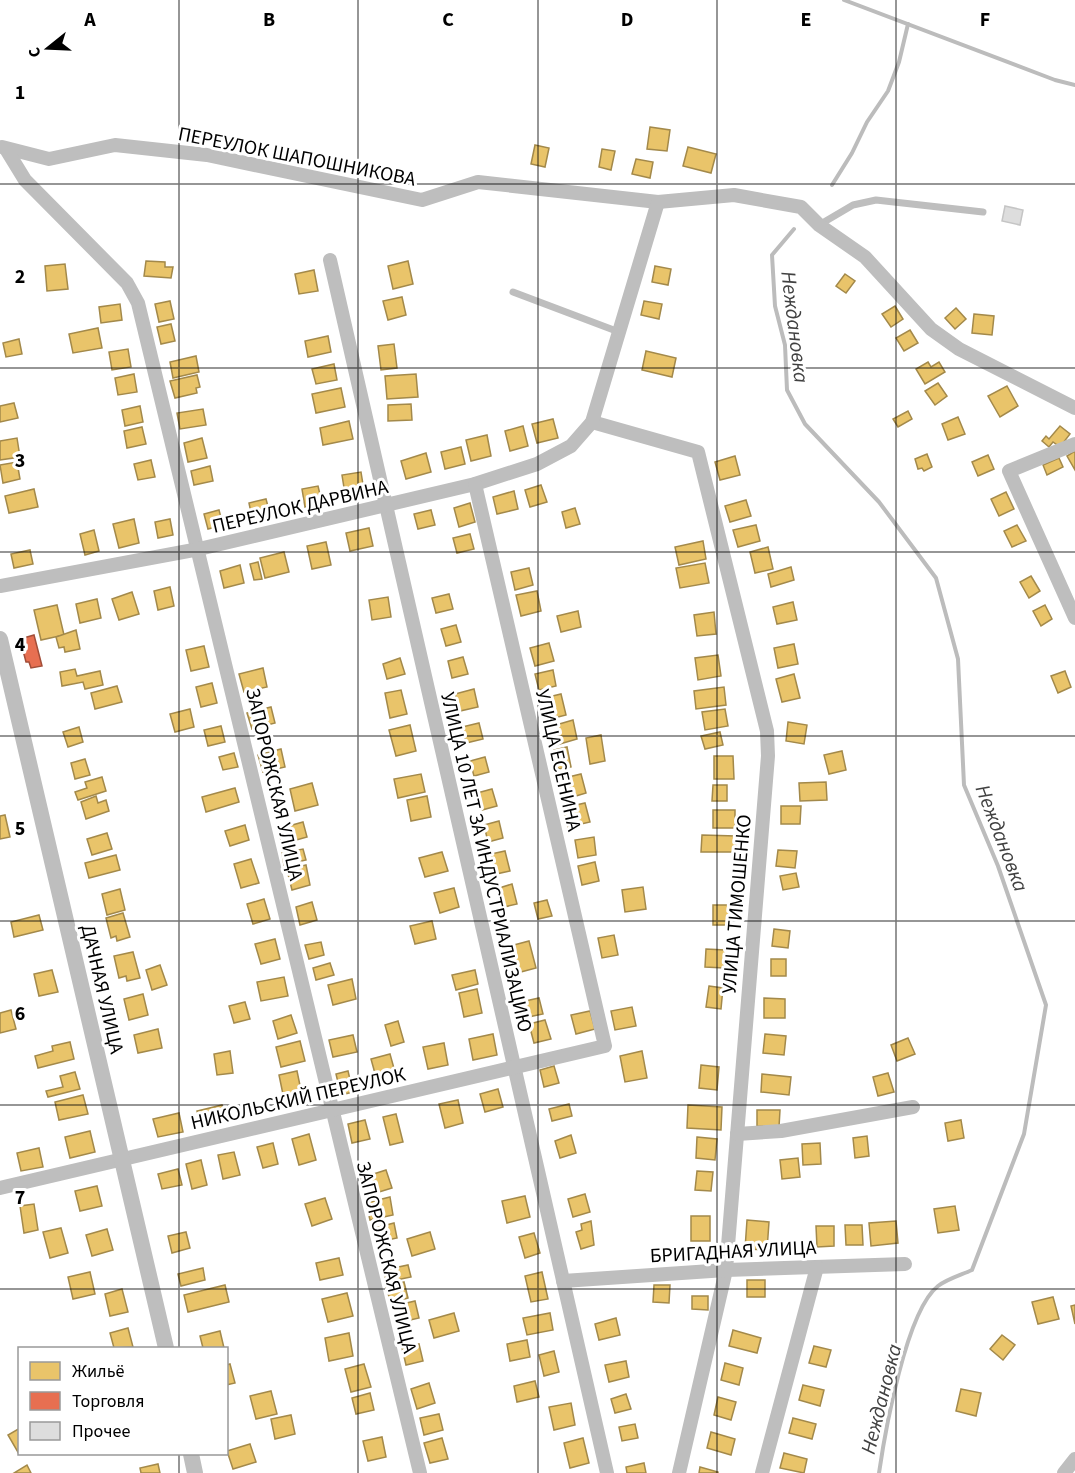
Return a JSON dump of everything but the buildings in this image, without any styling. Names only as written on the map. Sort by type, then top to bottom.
[{"type":"street","name":"ПЕРЕУЛОК ШАПОШНИКОВА","points":[[3,148],[49,159],[115,145],[207,155],[422,200],[478,182],[658,202],[734,195],[801,207],[819,225]]},
{"type":"street","name":"ЗАПОРОЖСКАЯ УЛИЦА","points":[[3,148],[25,180],[127,283],[138,303],[420,1473]]},
{"type":"street","points":[[592,422],[658,202]]},
{"type":"street","points":[[819,225],[865,257],[931,328],[959,349],[1074,406]]},
{"type":"street","name":"УЛИЦА 10 ЛЕТ ЗА ИНДУСТРИАЛИЗАЦИЮ","points":[[330,260],[607,1473]]},
{"type":"street","name":"ПЕРЕУЛОК ДАРВИНА","points":[[0,586],[199,549],[475,484],[537,464],[572,447],[592,422]]},
{"type":"street","name":"УЛИЦА ТИМОШЕНКО","points":[[592,422],[698,452],[761,703],[768,756],[726,1269],[679,1473]]},
{"type":"street","points":[[1075,444],[1009,471],[1075,618]]},
{"type":"street","name":"УЛИЦА ЕСЕНИНА","points":[[475,484],[605,1046]]},
{"type":"street","name":"ДАЧНАЯ УЛИЦА","points":[[0,639],[166,1347]]},
{"type":"street","name":"НИКОЛЬСКИЙ ПЕРЕУЛОК","points":[[0,1188],[605,1046]]},
{"type":"street","points":[[737,1134],[781,1131],[913,1107]]},
{"type":"street","name":"БРИГАДНАЯ УЛИЦА","points":[[563,1281],[726,1269],[905,1264]]},
{"type":"street","points":[[762,1473],[817,1267]]},
{"type":"street","points":[[191,1455],[195,1473]]},
{"type":"street","points":[[1064,1473],[1074,1460]]},
{"type":"lane","points":[[819,225],[853,205],[876,200],[983,212]]},
{"type":"lane","points":[[513,292],[619,332]]},
{"type":"waterway","points":[[844,0],[1055,80],[1075,85]]},
{"type":"waterway","name":"Неждановка","points":[[832,185],[852,153],[867,122],[888,91],[899,62],[908,24]]},
{"type":"waterway","name":"Неждановка","points":[[794,229],[772,255],[775,306],[785,345],[787,390],[805,424],[879,502],[936,578],[958,659],[964,785],[998,866],[1046,1005],[1024,1134],[972,1270],[938,1286],[916,1320],[892,1402],[879,1473]]}]
